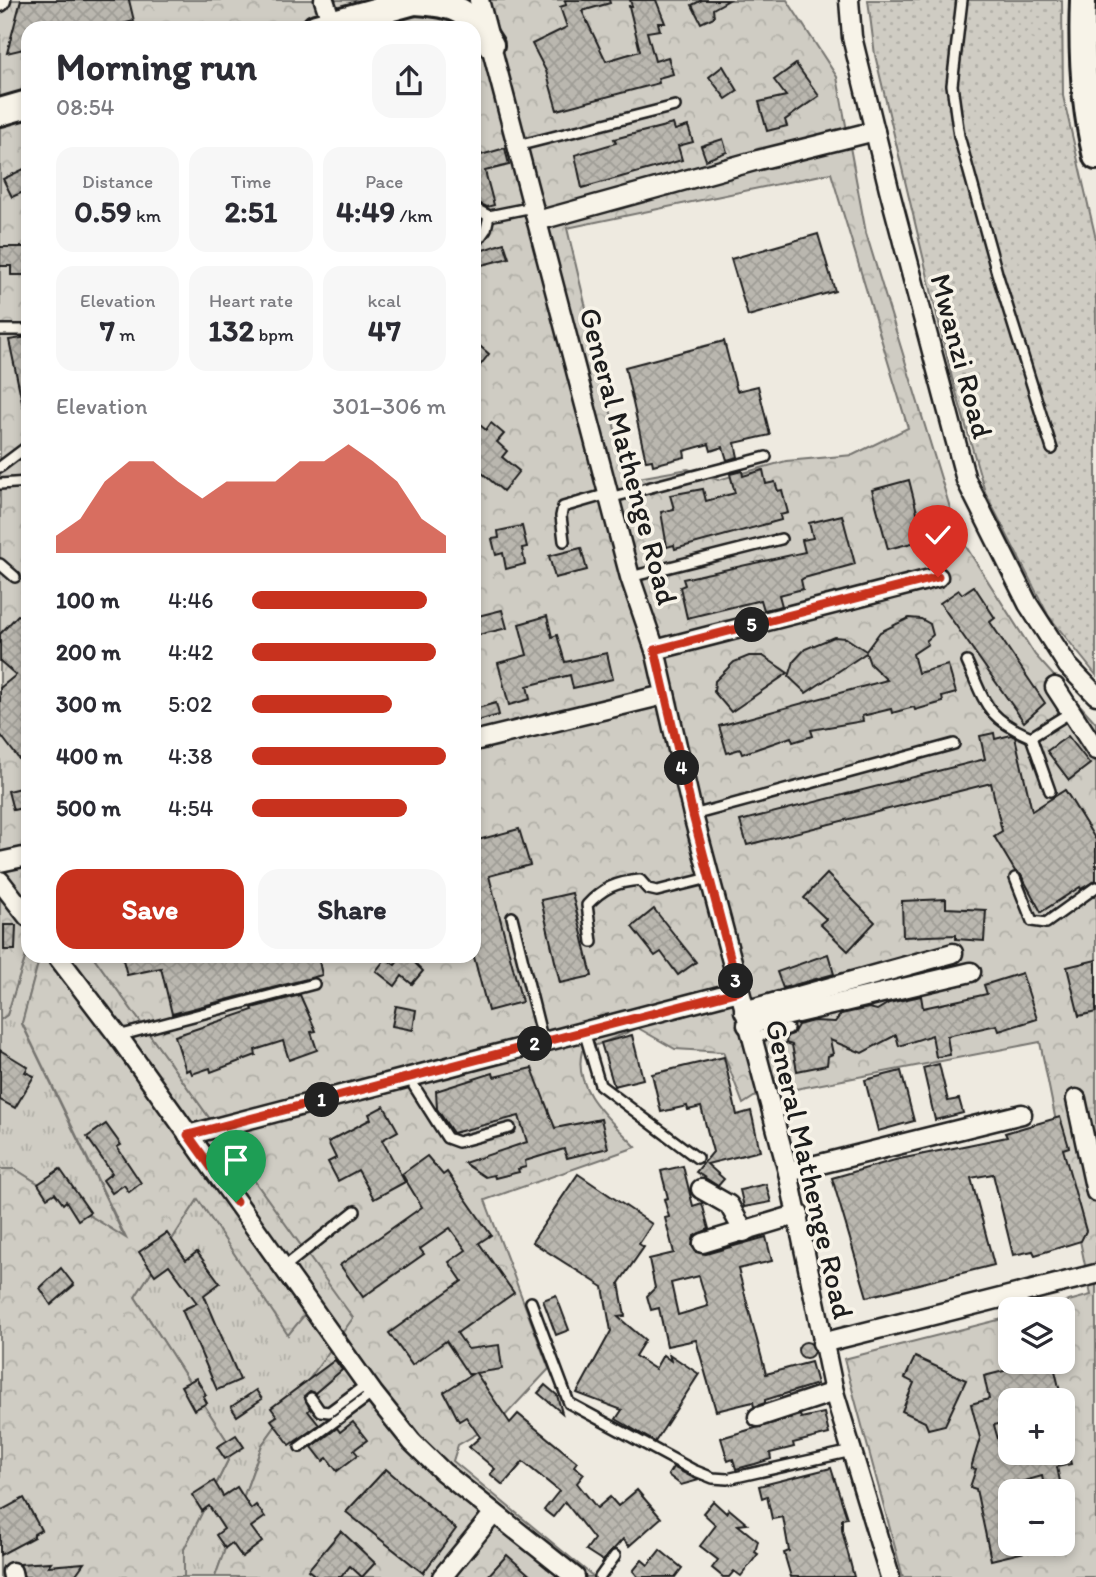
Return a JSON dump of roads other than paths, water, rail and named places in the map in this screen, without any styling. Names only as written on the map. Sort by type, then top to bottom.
[{"type":"main road","points":[[324,17],[418,0],[459,8],[474,21]]},
{"type":"main road","points":[[1087,13],[1082,61],[1086,109],[1096,156]]},
{"type":"main road","points":[[481,31],[491,45]]},
{"type":"main road","points":[[0,112],[21,106]]},
{"type":"street","name":"General Mathenge Road","points":[[479,0],[630,577],[655,650],[709,878],[799,1214],[822,1343],[834,1392],[890,1577]]},
{"type":"street","name":"Mwanzi Road","points":[[849,0],[852,37],[920,314],[966,480],[1028,604],[1068,666],[1096,695]]},
{"type":"street","points":[[535,214],[875,131]]},
{"type":"street","points":[[655,650],[938,577]]},
{"type":"street","points":[[1055,687],[1096,750]]},
{"type":"street","points":[[481,739],[664,695]]},
{"type":"street","points":[[0,862],[21,858]]},
{"type":"street","points":[[0,881],[21,908]]},
{"type":"street","points":[[748,1024],[953,953]]},
{"type":"street","points":[[62,963],[118,1036],[370,1389],[412,1442],[494,1513],[575,1577]]},
{"type":"street","points":[[748,1024],[971,972]]},
{"type":"street","points":[[188,1135],[739,991]]},
{"type":"street","points":[[1076,1099],[1096,1192]]},
{"type":"street","points":[[788,1172],[1022,1114]]},
{"type":"street","points":[[701,1189],[729,1205],[744,1232]]},
{"type":"street","points":[[704,1243],[799,1214]]},
{"type":"street","points":[[822,1343],[1096,1274]]},
{"type":"street","points":[[758,1417],[834,1392]]},
{"type":"street","points":[[442,1577],[494,1513]]},
{"type":"lane","points":[[962,0],[952,85],[959,136],[997,273],[1052,449]]},
{"type":"lane","points":[[517,146],[675,106]]},
{"type":"lane","points":[[481,212],[489,216],[535,214]]},
{"type":"lane","points":[[481,236],[489,216]]},
{"type":"lane","points":[[0,330],[21,330]]},
{"type":"lane","points":[[0,467],[21,451]]},
{"type":"lane","points":[[564,541],[561,516],[563,507],[766,457]]},
{"type":"lane","points":[[0,484],[21,482]]},
{"type":"lane","points":[[630,577],[781,539]]},
{"type":"lane","points":[[0,564],[15,577]]},
{"type":"lane","points":[[967,662],[990,713],[1006,727],[1031,737],[1050,791]]},
{"type":"lane","points":[[1031,737],[1071,712]]},
{"type":"lane","points":[[693,815],[954,744]]},
{"type":"lane","points":[[592,942],[587,905],[617,882],[640,880],[649,889],[657,891],[709,878]]},
{"type":"lane","points":[[1015,878],[1032,921],[1038,924],[1046,923],[1096,887]]},
{"type":"lane","points":[[512,917],[543,1042]]},
{"type":"lane","points":[[118,1036],[314,984]]},
{"type":"lane","points":[[748,1024],[788,1029]]},
{"type":"lane","points":[[584,1031],[600,1084],[697,1158]]},
{"type":"lane","points":[[412,1076],[414,1086],[447,1138],[458,1142],[510,1128]]},
{"type":"lane","points":[[283,1268],[355,1210]]},
{"type":"lane","points":[[531,1302],[569,1403],[693,1470],[713,1478],[727,1479],[852,1451]]},
{"type":"lane","points":[[311,1398],[320,1411],[329,1412],[370,1389]]},
{"type":"lane","points":[[300,1447],[370,1389]]},
{"type":"lane","points":[[600,1577],[615,1556]]}]
